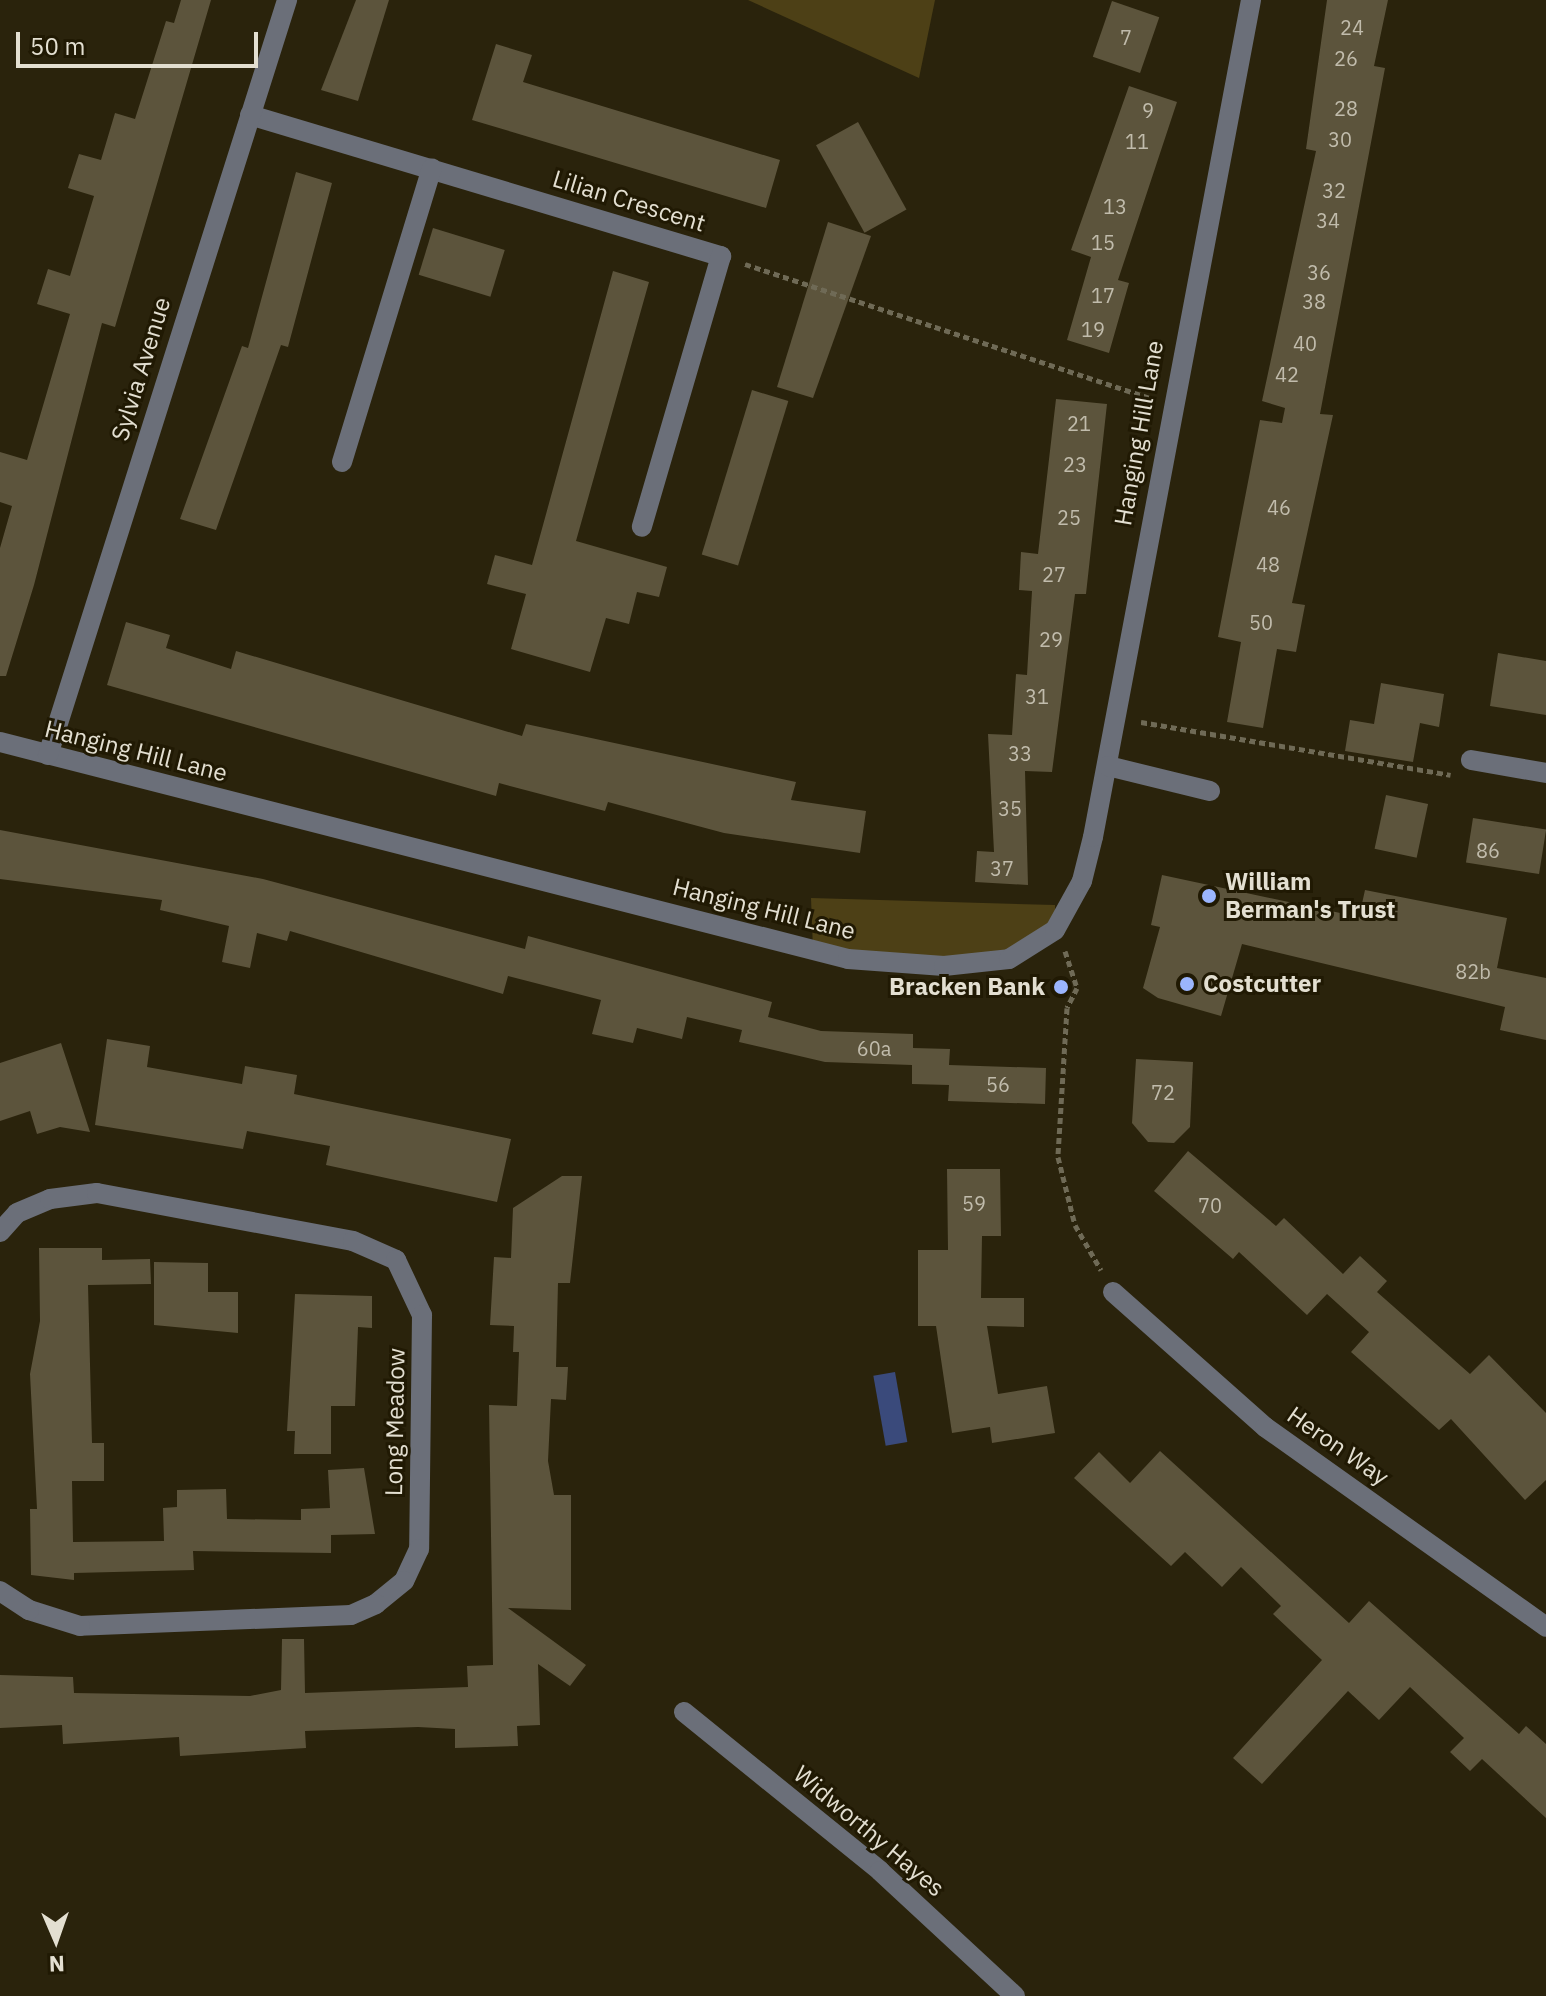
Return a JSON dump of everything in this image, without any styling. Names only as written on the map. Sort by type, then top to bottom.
[{"type":"street","name":"Sylvia Avenue","points":[[48,755],[287,0]]},
{"type":"street","name":"Hanging Hill Lane","points":[[0,742],[848,959],[944,966],[1009,959],[1055,930],[1082,881],[1108,766],[1169,405],[1251,0]]},
{"type":"street","name":"Lilian Crescent","points":[[250,115],[721,256],[642,527]]},
{"type":"street","points":[[342,462],[432,168]]},
{"type":"street","points":[[1471,760],[1546,773]]},
{"type":"street","points":[[1108,766],[1210,791]]},
{"type":"street","name":"Long Meadow","points":[[0,1232],[17,1213],[50,1199],[97,1193],[353,1241],[396,1260],[422,1315],[419,1549],[404,1581],[376,1604],[351,1615],[80,1626],[29,1610],[0,1591]]},
{"type":"street","name":"Heron Way","points":[[1113,1292],[1265,1427],[1546,1627]]},
{"type":"street","name":"Widworthy Hayes","points":[[684,1712],[880,1871],[1015,1996]]},
{"type":"path","points":[[721,256],[1169,405]]},
{"type":"path","points":[[1116,718],[1469,778],[1471,760]]},
{"type":"path","points":[[1055,930],[1077,988],[1067,1008],[1058,1157],[1075,1225],[1113,1292]]},
{"type":"shaded area","points":[[748,0],[935,0],[919,78]]},
{"type":"shaded area","points":[[811,898],[1055,905],[1055,930],[1009,959],[944,966],[813,949]]},
{"type":"water","points":[[895,1372],[907,1442],[886,1446],[873,1376]]},
{"type":"building","points":[[181,0],[211,0],[115,327],[102,323],[34,585],[6,676],[0,676],[0,548],[12,506],[0,502],[0,452],[27,460],[70,314],[37,304],[48,269],[70,276],[94,196],[68,188],[79,154],[101,160],[115,113],[135,119],[166,21],[174,23]]},
{"type":"building","points":[[356,0],[389,0],[358,101],[321,90]]},
{"type":"building","points":[[1327,0],[1388,0],[1374,66],[1385,68],[1320,414],[1333,415],[1292,603],[1305,605],[1296,652],[1277,649],[1263,728],[1227,722],[1241,642],[1218,637],[1260,420],[1282,423],[1285,408],[1262,401],[1316,151],[1306,149]]},
{"type":"building","points":[[1112,1],[1159,17],[1140,73],[1093,57]]},
{"type":"building","points":[[496,44],[532,55],[523,82],[780,160],[766,208],[472,120]]},
{"type":"building","points":[[1129,86],[1177,102],[1118,280],[1129,283],[1109,353],[1067,340],[1091,257],[1071,250]]},
{"type":"building","points":[[858,122],[906,209],[864,233],[816,145]]},
{"type":"building","points":[[296,172],[332,183],[288,347],[281,345],[216,530],[180,519],[242,346],[248,348]]},
{"type":"building","points":[[828,222],[871,236],[813,398],[777,387]]},
{"type":"building","points":[[433,228],[505,250],[490,297],[419,275]]},
{"type":"building","points":[[613,271],[649,282],[576,541],[667,567],[659,597],[637,592],[629,624],[606,618],[590,672],[511,649],[526,594],[487,584],[495,555],[532,565]]},
{"type":"building","points":[[752,390],[788,401],[738,566],[702,554]]},
{"type":"building","points":[[1056,399],[1107,404],[1086,594],[1075,594],[1052,772],[1025,771],[1028,885],[975,882],[977,851],[994,852],[988,734],[1012,735],[1016,674],[1027,675],[1032,591],[1019,590],[1021,552],[1038,554]]},
{"type":"building","points":[[126,622],[170,635],[166,648],[231,669],[236,651],[522,736],[526,724],[796,782],[791,800],[866,811],[860,853],[724,833],[608,802],[605,811],[499,783],[496,796],[107,685]]},
{"type":"building","points":[[1498,653],[1546,661],[1546,715],[1490,706]]},
{"type":"building","points":[[1381,683],[1444,694],[1439,727],[1420,723],[1413,762],[1345,751],[1350,720],[1374,724]]},
{"type":"building","points":[[1386,795],[1428,804],[1417,858],[1375,849]]},
{"type":"building","points":[[1473,818],[1546,830],[1539,874],[1466,862]]},
{"type":"building","points":[[0,830],[263,879],[525,949],[528,936],[772,1002],[768,1017],[821,1031],[913,1034],[913,1048],[950,1049],[949,1065],[1046,1068],[1045,1104],[948,1101],[949,1085],[912,1084],[912,1065],[825,1062],[739,1042],[742,1030],[687,1017],[682,1039],[637,1028],[633,1043],[592,1034],[601,1000],[508,976],[503,994],[290,931],[287,941],[257,933],[250,968],[222,962],[229,926],[160,910],[162,900],[0,879]]},
{"type":"building","points":[[1162,875],[1359,917],[1365,890],[1507,918],[1497,968],[1546,978],[1546,1040],[1500,1030],[1505,1007],[1242,944],[1221,1016],[1158,998],[1143,988],[1160,927],[1151,925]]},
{"type":"building","points":[[107,1039],[150,1046],[147,1067],[242,1084],[245,1066],[297,1075],[294,1094],[511,1139],[497,1202],[326,1165],[330,1146],[247,1131],[243,1149],[95,1125]]},
{"type":"building","points":[[61,1043],[90,1132],[60,1127],[37,1134],[30,1111],[0,1121],[0,1063]]},
{"type":"building","points":[[1136,1059],[1193,1062],[1190,1127],[1174,1143],[1148,1142],[1132,1123]]},
{"type":"building","points":[[1188,1151],[1276,1226],[1284,1218],[1343,1274],[1360,1256],[1387,1281],[1377,1292],[1470,1374],[1489,1355],[1546,1413],[1546,1480],[1525,1500],[1451,1419],[1439,1430],[1351,1352],[1369,1332],[1327,1294],[1307,1315],[1239,1252],[1233,1259],[1154,1191]]},
{"type":"building","points":[[947,1169],[1000,1169],[1001,1236],[982,1236],[981,1298],[1024,1298],[1024,1327],[987,1326],[998,1394],[1047,1386],[1055,1433],[992,1443],[990,1427],[952,1433],[936,1326],[918,1326],[918,1250],[948,1250]]},
{"type":"building","points":[[562,1176],[582,1176],[570,1283],[558,1283],[556,1367],[568,1367],[566,1400],[551,1399],[548,1461],[554,1495],[571,1495],[571,1610],[508,1608],[586,1665],[570,1686],[538,1664],[540,1725],[517,1726],[518,1746],[455,1748],[455,1729],[418,1727],[305,1731],[306,1748],[180,1756],[179,1737],[63,1744],[62,1725],[0,1728],[0,1675],[73,1677],[74,1693],[250,1696],[281,1690],[282,1639],[304,1639],[305,1693],[468,1687],[467,1666],[493,1665],[489,1405],[517,1406],[519,1352],[513,1352],[514,1326],[490,1325],[494,1257],[511,1258],[513,1208]]},
{"type":"building","points":[[39,1248],[102,1248],[102,1260],[150,1259],[151,1284],[88,1285],[92,1443],[104,1443],[104,1481],[72,1481],[73,1542],[164,1541],[163,1508],[177,1507],[177,1490],[226,1489],[227,1519],[301,1520],[301,1509],[330,1508],[328,1470],[364,1468],[375,1534],[331,1535],[331,1553],[193,1551],[194,1570],[74,1573],[74,1580],[31,1575],[30,1509],[37,1509],[30,1374],[40,1321]]},
{"type":"building","points":[[154,1262],[208,1263],[208,1292],[238,1292],[238,1333],[154,1325]]},
{"type":"building","points":[[295,1294],[372,1296],[372,1328],[358,1327],[355,1406],[331,1406],[331,1454],[294,1454],[295,1431],[287,1431]]},
{"type":"building","points":[[1160,1451],[1349,1623],[1369,1601],[1519,1734],[1526,1726],[1546,1744],[1546,1818],[1482,1759],[1470,1771],[1450,1752],[1464,1738],[1410,1687],[1379,1720],[1348,1691],[1262,1784],[1233,1758],[1322,1660],[1273,1614],[1281,1606],[1241,1567],[1222,1587],[1185,1552],[1171,1566],[1074,1478],[1099,1452],[1130,1483]]},
{"type":"place","name":"William Berman's Trust","points":[[1209,896]]},
{"type":"place","name":"Costcutter","points":[[1187,984]]},
{"type":"place","name":"Bracken Bank","points":[[1061,987]]}]
